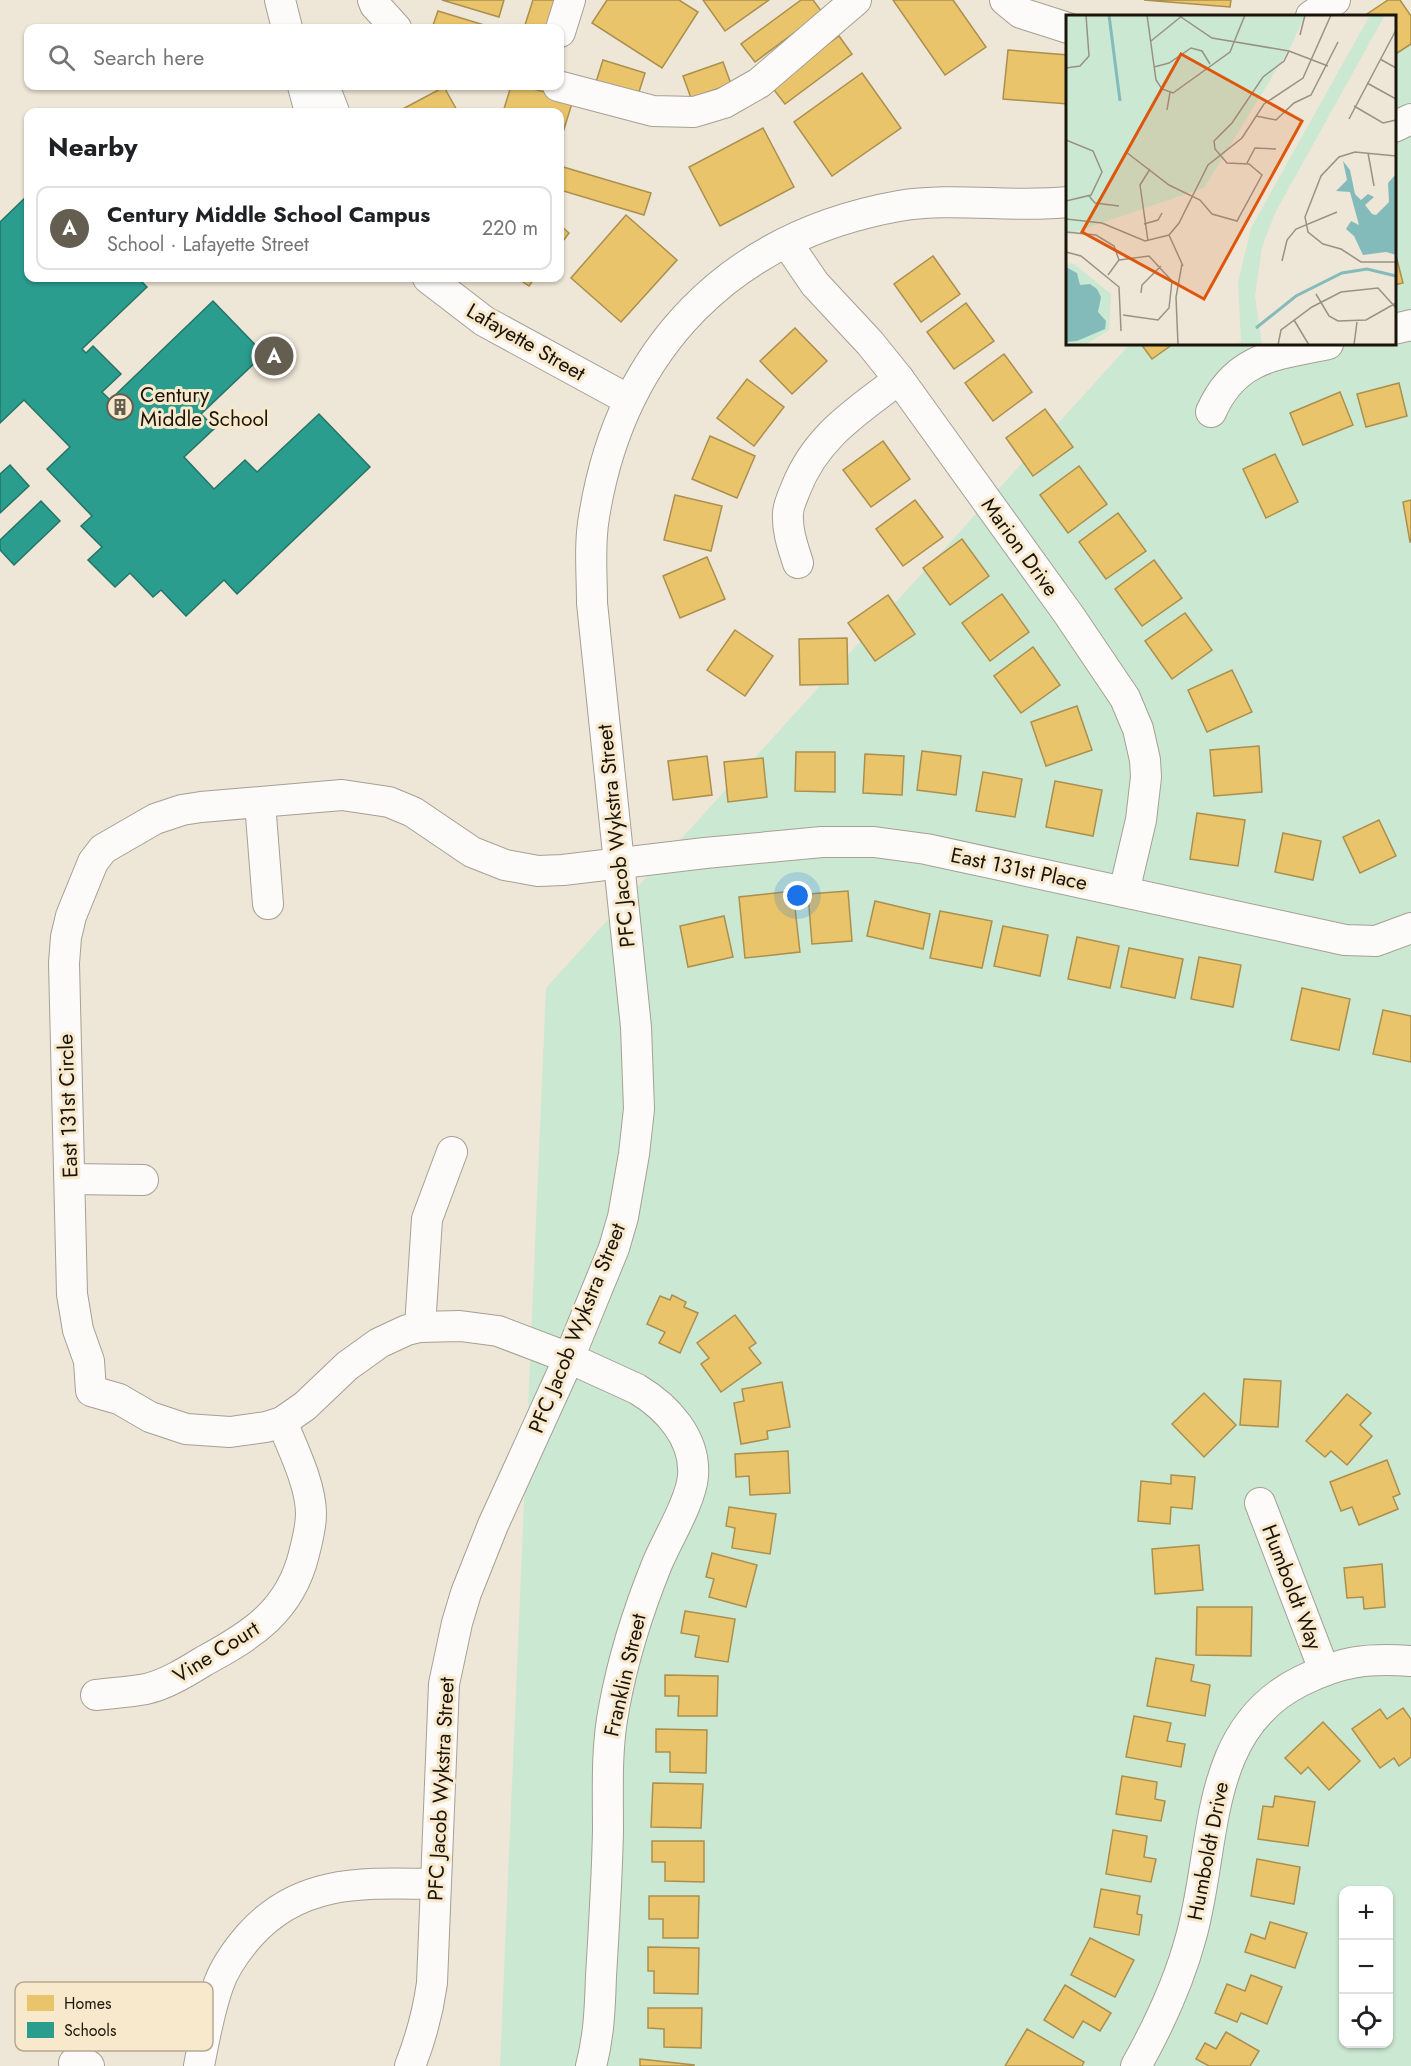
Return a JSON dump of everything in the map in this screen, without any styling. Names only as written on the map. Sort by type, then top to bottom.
[{"type":"street","points":[[280,0],[286,24]]},
{"type":"street","points":[[300,0],[307,24]]},
{"type":"street","points":[[373,0],[392,24]]},
{"type":"street","points":[[562,24],[570,0]]},
{"type":"street","points":[[564,88],[653,111],[694,112],[724,103],[759,83],[856,0]]},
{"type":"street","points":[[1005,0],[1021,13],[1066,27]]},
{"type":"street","points":[[1312,15],[1335,0]]},
{"type":"street","points":[[304,90],[309,108]]},
{"type":"street","points":[[326,90],[332,108]]},
{"type":"street","points":[[1396,126],[1411,119]]},
{"type":"street","name":"PFC Jacob Wykstra Street","points":[[410,2066],[422,2036],[432,1983],[444,1684],[457,1623],[466,1593],[494,1526],[569,1358],[614,1248],[623,1217],[634,1154],[639,1109],[636,1028],[595,637],[591,555],[593,519],[601,481],[628,400],[644,371],[674,329],[717,286],[763,255],[807,233],[853,216],[902,206],[949,203],[1043,205],[1066,202]]},
{"type":"street","name":"Marion Drive","points":[[787,243],[815,284],[870,343],[899,379],[1069,615],[1125,698],[1138,729],[1145,760],[1146,777],[1140,820],[1124,892]]},
{"type":"street","name":"Lafayette Street","points":[[433,282],[484,321],[628,400]]},
{"type":"street","points":[[1396,329],[1411,325]]},
{"type":"street","points":[[1211,412],[1218,395],[1227,383],[1248,366],[1286,353],[1323,345]]},
{"type":"street","points":[[798,563],[788,530],[788,510],[800,477],[829,434],[899,379]]},
{"type":"street","name":"East 131st Circle","points":[[569,1358],[498,1331],[460,1326],[420,1326],[379,1343],[346,1366],[305,1406],[282,1422],[266,1427],[230,1432],[186,1428],[150,1417],[120,1399],[91,1391],[89,1361],[78,1330],[72,1294],[64,963],[66,937],[71,916],[93,862],[103,849],[155,819],[182,810],[201,807],[342,795],[360,796],[389,802],[412,812],[472,852],[505,865],[537,871],[620,864]]},
{"type":"street","points":[[260,803],[268,904]]},
{"type":"street","name":"East 131st Place","points":[[620,864],[822,842],[874,842],[926,849],[1345,940],[1376,941],[1411,928]]},
{"type":"street","points":[[420,1326],[427,1219],[452,1152]]},
{"type":"street","points":[[70,1179],[143,1180]]},
{"type":"street","name":"Franklin Street","points":[[569,1358],[637,1389],[653,1398],[665,1409],[679,1426],[692,1458],[693,1477],[686,1500],[650,1582],[633,1630],[613,1710],[609,1751],[607,1890],[598,2041],[591,2066]]},
{"type":"street","name":"Vine Court","points":[[96,1695],[147,1689],[167,1682],[241,1641],[256,1630],[270,1617],[290,1591],[300,1568],[311,1513],[297,1457],[282,1422]]},
{"type":"street","name":"Humboldt Way","points":[[1260,1503],[1324,1670]]},
{"type":"street","name":"Humboldt Drive","points":[[1136,2066],[1158,2026],[1179,1974],[1191,1936],[1221,1779],[1241,1732],[1276,1696],[1290,1686],[1324,1670],[1366,1660],[1411,1661]]},
{"type":"street","points":[[213,2007],[218,1986],[240,1947],[258,1926],[288,1903],[323,1889],[378,1883],[435,1884]]},
{"type":"street","points":[[199,2066],[203,2051]]},
{"type":"green space","points":[[1411,34],[1411,2066],[500,2066],[546,988],[1129,345],[1396,345],[1396,52]]},
{"type":"building: Homes","points":[[442,0],[504,0],[499,17]]},
{"type":"building: Homes","points":[[533,0],[556,0],[548,24],[525,24]]},
{"type":"building: Homes","points":[[607,0],[679,0],[698,12],[662,68],[592,23]]},
{"type":"building: Homes","points":[[703,0],[769,0],[725,31]]},
{"type":"building: Homes","points":[[801,0],[813,0],[822,12],[755,62],[741,44]]},
{"type":"building: Homes","points":[[893,0],[953,0],[986,47],[945,75]]},
{"type":"building: Homes","points":[[1144,0],[1231,0],[1230,7]]},
{"type":"building: Homes","points":[[1388,0],[1400,0],[1411,16],[1411,44],[1396,54],[1396,15],[1366,15]]},
{"type":"building: Homes","points":[[438,11],[481,24],[433,24]]},
{"type":"building: Homes","points":[[839,36],[852,54],[785,104],[771,86]]},
{"type":"building: Homes","points":[[1008,50],[1066,55],[1066,104],[1003,99]]},
{"type":"building: Homes","points":[[603,60],[645,73],[638,95],[596,82]]},
{"type":"building: Homes","points":[[723,62],[731,84],[691,98],[683,76]]},
{"type":"building: Homes","points":[[862,73],[901,128],[832,176],[794,122]]},
{"type":"building: Homes","points":[[438,90],[446,90],[456,108],[405,108]]},
{"type":"building: Homes","points":[[510,90],[537,90],[573,100],[564,129],[564,108],[504,108]]},
{"type":"building: Homes","points":[[763,128],[794,187],[720,226],[689,167]]},
{"type":"building: Homes","points":[[564,167],[651,193],[644,215],[564,191]]},
{"type":"building: Homes","points":[[626,215],[677,260],[621,322],[571,278]]},
{"type":"building: Homes","points":[[564,229],[569,233],[564,240]]},
{"type":"building: Homes","points":[[933,256],[960,294],[921,322],[894,284]]},
{"type":"building: Homes","points":[[1396,256],[1403,283],[1396,285]]},
{"type":"building: Homes","points":[[966,303],[994,341],[954,369],[927,332]]},
{"type":"building: Homes","points":[[795,328],[827,361],[792,394],[760,361]]},
{"type":"building: Homes","points":[[1142,345],[1172,345],[1152,359]]},
{"type":"building: Homes","points":[[1004,354],[1032,392],[993,421],[965,383]]},
{"type":"building: Homes","points":[[747,379],[784,407],[754,446],[717,418]]},
{"type":"building: Homes","points":[[1399,383],[1407,416],[1366,427],[1357,394]]},
{"type":"building: Homes","points":[[1340,392],[1353,425],[1303,445],[1290,413]]},
{"type":"building: Homes","points":[[1045,409],[1073,447],[1033,476],[1006,438]]},
{"type":"building: Homes","points":[[710,436],[755,456],[737,498],[692,479]]},
{"type":"building: Homes","points":[[883,441],[910,479],[871,507],[843,470]]},
{"type":"building: Homes","points":[[1275,454],[1298,502],[1266,518],[1243,469]]},
{"type":"building: Homes","points":[[1079,466],[1107,504],[1068,533],[1040,495]]},
{"type":"building: Homes","points":[[675,495],[722,506],[711,551],[664,540]]},
{"type":"building: Homes","points":[[915,500],[943,537],[903,566],[876,529]]},
{"type":"building: Homes","points":[[1411,500],[1411,542],[1410,542],[1403,502]]},
{"type":"building: Homes","points":[[1118,513],[1146,551],[1106,579],[1079,542]]},
{"type":"building: Homes","points":[[962,539],[989,576],[950,605],[923,568]]},
{"type":"building: Homes","points":[[707,557],[725,599],[680,618],[663,576]]},
{"type":"building: Homes","points":[[1154,560],[1182,598],[1142,626],[1115,589]]},
{"type":"building: Homes","points":[[1002,594],[1029,632],[990,661],[962,623]]},
{"type":"building: Homes","points":[[888,595],[915,634],[875,661],[848,623]]},
{"type":"building: Homes","points":[[1185,613],[1212,650],[1172,679],[1145,641]]},
{"type":"building: Homes","points":[[735,630],[773,656],[745,696],[707,670]]},
{"type":"building: Homes","points":[[847,638],[848,684],[800,685],[799,639]]},
{"type":"building: Homes","points":[[1033,647],[1060,685],[1021,713],[994,676]]},
{"type":"building: Homes","points":[[1232,670],[1252,712],[1207,732],[1188,690]]},
{"type":"building: Homes","points":[[1077,706],[1092,750],[1046,766],[1031,722]]},
{"type":"building: Homes","points":[[1259,746],[1262,792],[1214,796],[1210,750]]},
{"type":"building: Homes","points":[[922,751],[961,756],[956,795],[917,790]]},
{"type":"building: Homes","points":[[796,752],[835,752],[835,792],[795,791]]},
{"type":"building: Homes","points":[[865,754],[904,756],[902,795],[863,793]]},
{"type":"building: Homes","points":[[707,756],[712,795],[673,800],[668,761]]},
{"type":"building: Homes","points":[[763,758],[767,797],[728,802],[724,762]]},
{"type":"building: Homes","points":[[983,772],[1022,779],[1015,817],[976,811]]},
{"type":"building: Homes","points":[[1055,781],[1102,790],[1093,836],[1046,827]]},
{"type":"building: Homes","points":[[1197,813],[1245,820],[1238,866],[1190,859]]},
{"type":"building: Homes","points":[[1379,820],[1396,856],[1360,873],[1343,837]]},
{"type":"building: Homes","points":[[1283,833],[1321,841],[1313,880],[1275,872]]},
{"type":"building: Homes","points":[[793,891],[800,952],[745,958],[739,897]]},
{"type":"building: Homes","points":[[848,891],[852,941],[812,944],[808,894]]},
{"type":"building: Homes","points":[[875,901],[930,914],[923,949],[867,936]]},
{"type":"building: Homes","points":[[940,911],[992,921],[982,968],[930,958]]},
{"type":"building: Homes","points":[[724,916],[733,957],[688,967],[680,926]]},
{"type":"building: Homes","points":[[1003,926],[1048,935],[1040,976],[994,966]]},
{"type":"building: Homes","points":[[1077,937],[1119,946],[1110,988],[1068,979]]},
{"type":"building: Homes","points":[[1129,948],[1183,959],[1175,998],[1121,987]]},
{"type":"building: Homes","points":[[1199,957],[1241,965],[1233,1007],[1191,999]]},
{"type":"building: Homes","points":[[1302,988],[1350,999],[1339,1050],[1291,1040]]},
{"type":"building: Homes","points":[[1383,1010],[1411,1016],[1411,1062],[1373,1054]]},
{"type":"building: Homes","points":[[672,1295],[686,1302],[684,1307],[698,1313],[680,1353],[659,1343],[665,1332],[647,1324],[660,1296],[670,1300]]},
{"type":"building: Homes","points":[[735,1315],[756,1343],[749,1348],[761,1363],[721,1392],[701,1364],[709,1358],[697,1343]]},
{"type":"building: Homes","points":[[1244,1379],[1281,1381],[1278,1427],[1240,1425]]},
{"type":"building: Homes","points":[[782,1382],[790,1427],[767,1431],[768,1439],[741,1444],[734,1403],[744,1401],[742,1389]]},
{"type":"building: Homes","points":[[1204,1393],[1236,1425],[1204,1457],[1172,1424]]},
{"type":"building: Homes","points":[[1347,1394],[1371,1413],[1360,1425],[1372,1436],[1347,1465],[1331,1451],[1325,1457],[1306,1441]]},
{"type":"building: Homes","points":[[788,1451],[790,1493],[750,1495],[749,1476],[736,1477],[735,1454]]},
{"type":"building: Homes","points":[[1387,1460],[1400,1494],[1393,1497],[1398,1509],[1359,1525],[1352,1507],[1341,1511],[1330,1482]]},
{"type":"building: Homes","points":[[1171,1475],[1195,1477],[1192,1509],[1171,1507],[1170,1524],[1138,1521],[1141,1481],[1171,1484]]},
{"type":"building: Homes","points":[[729,1507],[776,1514],[770,1554],[732,1548],[735,1528],[726,1526]]},
{"type":"building: Homes","points":[[1199,1545],[1203,1590],[1155,1594],[1152,1549]]},
{"type":"building: Homes","points":[[712,1553],[757,1565],[746,1607],[709,1597],[714,1579],[706,1577]]},
{"type":"building: Homes","points":[[1382,1564],[1385,1607],[1364,1609],[1363,1597],[1347,1598],[1344,1568]]},
{"type":"building: Homes","points":[[1197,1607],[1252,1607],[1251,1656],[1196,1655]]},
{"type":"building: Homes","points":[[685,1611],[735,1619],[728,1662],[695,1657],[699,1636],[681,1633]]},
{"type":"building: Homes","points":[[1156,1658],[1194,1665],[1191,1681],[1210,1685],[1205,1716],[1147,1706]]},
{"type":"building: Homes","points":[[665,1675],[718,1676],[717,1716],[678,1716],[679,1696],[665,1696]]},
{"type":"building: Homes","points":[[1403,1708],[1411,1719],[1411,1757],[1399,1766],[1394,1758],[1380,1768],[1352,1729],[1380,1709],[1387,1719]]},
{"type":"building: Homes","points":[[1134,1716],[1171,1723],[1167,1741],[1185,1744],[1181,1767],[1126,1757]]},
{"type":"building: Homes","points":[[1323,1722],[1360,1761],[1329,1790],[1308,1767],[1301,1774],[1285,1758]]},
{"type":"building: Homes","points":[[656,1729],[707,1730],[706,1773],[670,1772],[670,1752],[656,1752]]},
{"type":"building: Homes","points":[[1122,1776],[1157,1782],[1155,1799],[1165,1801],[1161,1821],[1116,1814]]},
{"type":"building: Homes","points":[[653,1783],[703,1784],[701,1828],[651,1827]]},
{"type":"building: Homes","points":[[1275,1796],[1315,1802],[1308,1846],[1258,1839],[1263,1806],[1273,1807]]},
{"type":"building: Homes","points":[[1113,1830],[1147,1836],[1144,1857],[1156,1859],[1151,1882],[1106,1874]]},
{"type":"building: Homes","points":[[652,1841],[704,1841],[704,1882],[665,1881],[665,1862],[652,1862]]},
{"type":"building: Homes","points":[[1257,1859],[1300,1867],[1294,1904],[1251,1896]]},
{"type":"building: Homes","points":[[1101,1889],[1140,1896],[1137,1914],[1142,1915],[1139,1935],[1094,1927]]},
{"type":"building: Homes","points":[[649,1896],[699,1896],[698,1938],[663,1938],[663,1919],[649,1919]]},
{"type":"building: Homes","points":[[1270,1922],[1307,1933],[1295,1968],[1245,1952],[1251,1934],[1265,1939]]},
{"type":"building: Homes","points":[[1090,1938],[1134,1960],[1115,1997],[1071,1975]]},
{"type":"building: Homes","points":[[648,1947],[699,1948],[698,1994],[654,1993],[654,1971],[648,1971]]},
{"type":"building: Homes","points":[[1251,1975],[1282,1987],[1267,2024],[1241,2013],[1237,2022],[1215,2013],[1227,1984],[1245,1991]]},
{"type":"building: Homes","points":[[1065,1985],[1111,2013],[1100,2031],[1083,2021],[1073,2038],[1044,2020]]},
{"type":"building: Homes","points":[[648,2008],[702,2008],[701,2048],[664,2047],[664,2029],[648,2028]]},
{"type":"building: Homes","points":[[1027,2029],[1084,2062],[1082,2066],[1005,2066]]},
{"type":"building: Homes","points":[[1226,2032],[1259,2051],[1250,2066],[1209,2066],[1196,2059],[1205,2043],[1216,2049]]},
{"type":"building: Homes","points":[[640,2059],[694,2065],[694,2066],[640,2066]]},
{"type":"building: Schools","name":"Century Middle School","points":[[24,199],[24,282],[142,282],[147,287],[82,349],[86,353],[93,346],[121,374],[102,392],[110,400],[213,301],[264,354],[201,414],[215,428],[184,457],[214,489],[245,460],[257,472],[319,414],[370,467],[237,594],[224,580],[186,616],[161,590],[153,597],[130,573],[115,587],[88,560],[102,547],[81,526],[92,516],[47,469],[70,447],[24,400],[0,423],[0,222]]},
{"type":"building: Schools","points":[[10,465],[29,486],[0,513],[0,474]]},
{"type":"building: Schools","points":[[41,501],[60,521],[14,565],[0,550],[0,540]]},
{"type":"place","name":"Century Middle School Campus","points":[[274,356]]},
{"type":"place","name":"Century Middle School","points":[[120,407]]}]
